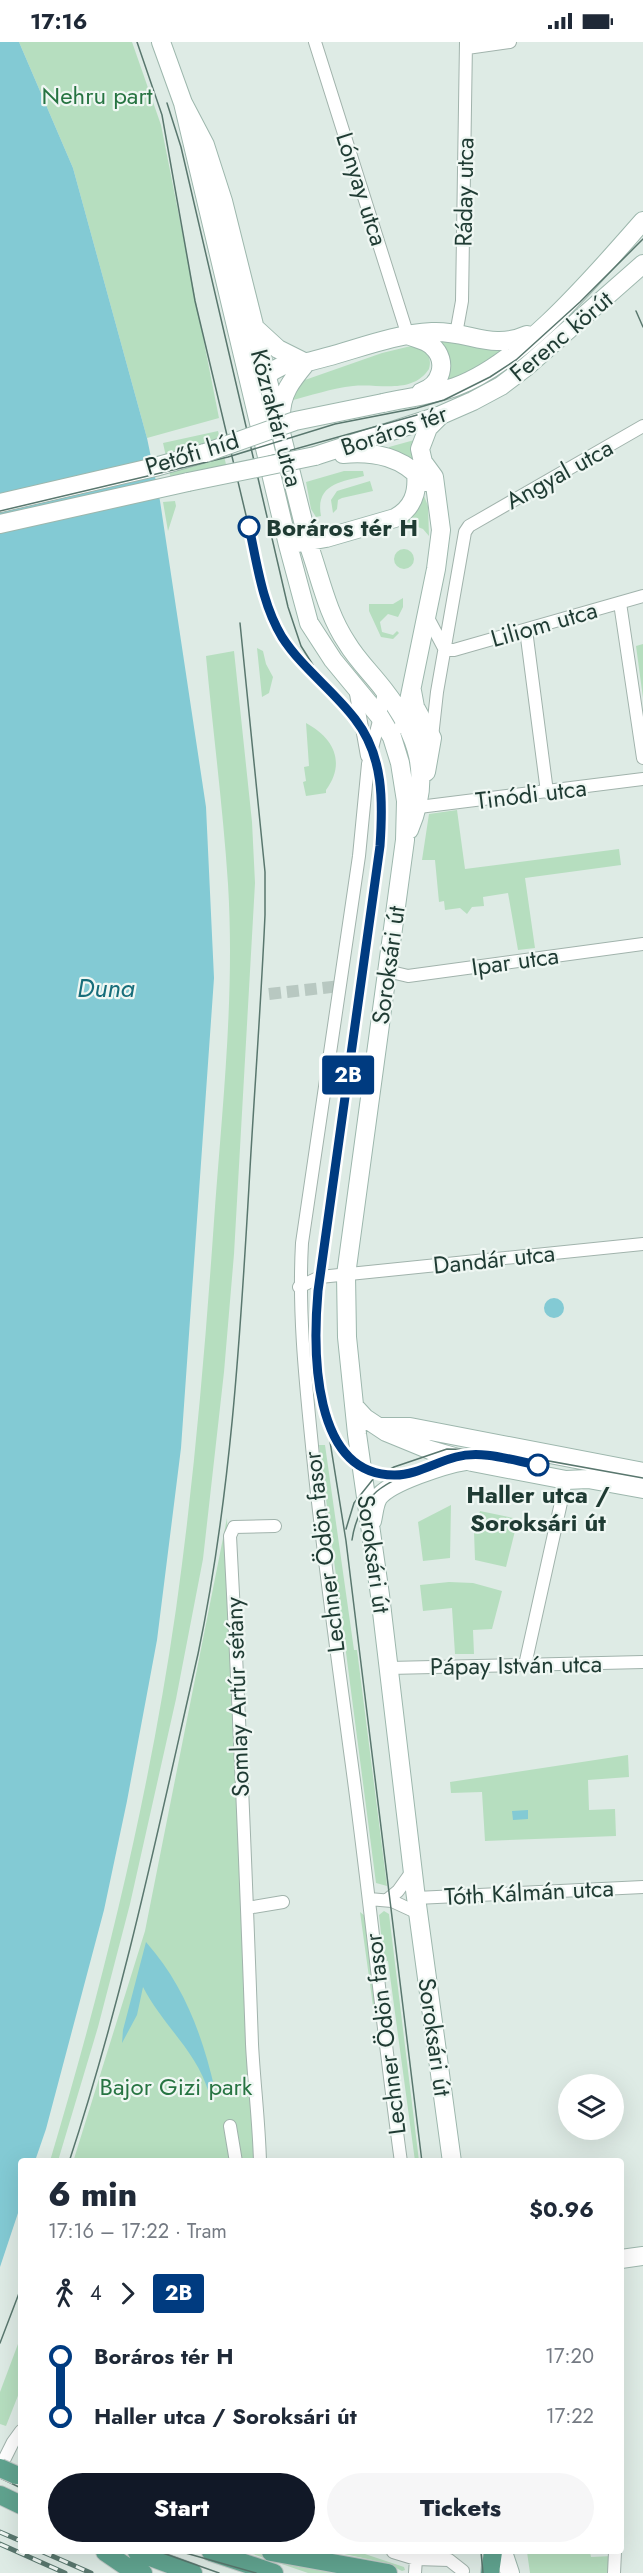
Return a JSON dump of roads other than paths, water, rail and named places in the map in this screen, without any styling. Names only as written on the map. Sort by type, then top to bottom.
[{"type":"main road","name":"Közraktár utca","points":[[160,42],[183,103],[205,145],[213,168],[309,541],[327,602],[346,642],[384,690],[415,741],[422,785]]},
{"type":"main road","name":"Közraktár utca","points":[[183,103],[288,545],[309,623],[315,636],[380,717],[392,737],[400,763]]},
{"type":"main road","name":"Ferenc körút","points":[[539,328],[598,272],[643,221]]},
{"type":"main road","points":[[598,272],[622,270],[640,273]]},
{"type":"main road","name":"Ferenc körút","points":[[473,401],[526,368],[640,273]]},
{"type":"main road","points":[[254,327],[278,349],[306,363]]},
{"type":"main road","points":[[253,399],[266,375],[282,365],[306,363],[408,336],[433,332],[505,342],[539,328]]},
{"type":"main road","name":"Boráros tér","points":[[383,403],[455,387],[482,374],[510,355],[539,328]]},
{"type":"main road","points":[[383,403],[427,390],[439,378],[441,371],[438,352],[427,341],[408,336]]},
{"type":"main road","points":[[244,362],[266,375]]},
{"type":"main road","points":[[281,430],[281,402],[284,392],[306,363]]},
{"type":"main road","name":"Boráros tér","points":[[315,456],[390,433],[473,401]]},
{"type":"main road","name":"Petőfi híd","points":[[0,502],[205,453],[294,421],[383,403]]},
{"type":"main road","points":[[400,763],[404,720],[440,550],[441,530],[434,477],[423,462],[420,449],[428,428],[441,415]]},
{"type":"main road","points":[[315,456],[360,453],[387,457],[416,473],[429,489],[438,506]]},
{"type":"main road","name":"Petőfi híd","points":[[0,524],[315,456]]},
{"type":"main road","points":[[288,545],[395,518],[404,513],[415,497],[416,473]]},
{"type":"main road","points":[[302,514],[321,525],[349,530]]},
{"type":"main road","points":[[411,686],[415,707],[432,738],[428,766],[422,785]]},
{"type":"main road","name":"Soroksári út","points":[[400,763],[406,801],[405,840],[346,1275],[346,1337],[417,1905],[451,2158]]},
{"type":"main road","name":"Soroksári út","points":[[405,840],[419,807],[422,785]]},
{"type":"main road","points":[[354,1406],[379,1427],[413,1444],[469,1461],[566,1480],[588,1479],[643,1489]]},
{"type":"main road","points":[[357,1434],[379,1427],[410,1428],[643,1472]]},
{"type":"main road","points":[[370,1535],[376,1502],[386,1491],[449,1464],[469,1461]]},
{"type":"main road","points":[[624,2259],[643,2256]]},
{"type":"main road","points":[[108,2554],[124,2565],[143,2573]]},
{"type":"main road","points":[[142,2554],[193,2573]]},
{"type":"main road","points":[[217,2554],[274,2573]]},
{"type":"main road","points":[[282,2554],[387,2573]]},
{"type":"main road","points":[[490,2573],[493,2554]]},
{"type":"main road","points":[[503,2554],[504,2573]]},
{"type":"main road","points":[[504,2554],[510,2573]]},
{"type":"street","name":"Lónyay utca","points":[[315,42],[408,336]]},
{"type":"street","points":[[466,45],[510,42]]},
{"type":"street","name":"Ráday utca","points":[[456,334],[462,301],[466,45]]},
{"type":"street","name":"Angyal utca","points":[[445,650],[465,532],[474,522],[643,426]]},
{"type":"street","name":"Liliom utca","points":[[445,650],[454,650],[643,596]]},
{"type":"street","points":[[621,603],[643,758]]},
{"type":"street","points":[[427,616],[445,650],[432,738]]},
{"type":"street","points":[[526,630],[547,792]]},
{"type":"street","name":"Lechner Ödön fasor","points":[[355,687],[368,764]]},
{"type":"street","name":"Lechner Ödön fasor","points":[[384,690],[368,764],[359,856],[302,1243],[299,1287],[304,1378],[318,1510],[400,2158]]},
{"type":"street","name":"Tinódi utca","points":[[419,807],[643,779]]},
{"type":"street","name":"Ipar utca","points":[[387,970],[408,976],[643,944]]},
{"type":"street","name":"Dandár utca","points":[[299,1287],[320,1277],[643,1244]]},
{"type":"street","points":[[525,1665],[566,1480]]},
{"type":"street","name":"Somlay Artúr sétány","points":[[260,2158],[255,2106],[241,1799],[241,1740],[230,1536],[234,1527],[275,1526]]},
{"type":"street","name":"Pápay István utca","points":[[389,1668],[643,1662]]},
{"type":"street","points":[[387,1900],[398,1892],[413,1870]]},
{"type":"street","name":"Tóth Kálmán utca","points":[[417,1905],[643,1887]]},
{"type":"street","points":[[369,1899],[417,1905]]},
{"type":"street","points":[[247,1908],[283,1902]]},
{"type":"street","points":[[230,2126],[235,2158]]},
{"type":"street","points":[[9,2472],[13,2442],[18,2435]]},
{"type":"street","points":[[400,2554],[416,2559],[442,2555],[457,2564],[463,2572]]},
{"type":"street","points":[[460,2554],[463,2572]]},
{"type":"street","points":[[614,2573],[615,2554]]},
{"type":"street","points":[[415,2573],[416,2559]]},
{"type":"water","name":"Duna","points":[[0,42],[19,42],[73,168],[147,438],[160,501],[206,807],[214,978],[181,1448],[157,1640],[104,1910],[46,2129],[36,2158],[18,2158],[18,2213],[0,2267]]},
{"type":"water","points":[[554,1298],[561,1301],[564,1308],[561,1315],[554,1318],[547,1315],[544,1308],[547,1301]]},
{"type":"water","points":[[528,1810],[528,1819],[513,1820],[512,1811]]},
{"type":"water","points":[[146,1942],[171,1975],[190,2011],[204,2049],[215,2090],[209,2093],[188,2051],[143,1987],[137,2015],[122,2043],[123,2030]]},
{"type":"tunnel","points":[[269,994],[340,986]]},
{"type":"tram line","points":[[137,42],[162,115],[195,301],[265,595],[277,623],[292,648],[309,671],[364,731],[371,744],[379,772],[382,802],[380,846],[316,1313],[319,1373],[346,1541],[422,2158]]},
{"type":"tram line","points":[[167,103],[181,147],[288,607],[301,646],[313,665]]},
{"type":"tram line","points":[[0,511],[228,457],[335,424],[417,408],[444,400],[490,377],[516,360],[580,302],[643,239]]},
{"type":"tram line","points":[[636,311],[643,327]]},
{"type":"tram line","points":[[225,466],[252,461],[417,415]]},
{"type":"tram line","name":"2B","points":[[249,527],[260,579],[275,624],[306,668],[364,731],[378,767],[381,787],[383,812],[380,846],[316,1313],[319,1373],[327,1422],[335,1441],[347,1456],[375,1473],[406,1474],[456,1457],[473,1455],[485,1455],[538,1465]]},
{"type":"tram line","points":[[70,2158],[107,2036],[155,1846],[198,1654],[226,1480],[242,1303],[265,915],[265,872],[240,623]]},
{"type":"tram line","points":[[332,1436],[336,1444],[354,1462],[386,1475]]},
{"type":"tram line","points":[[346,1529],[354,1503],[374,1478],[394,1467],[447,1449],[488,1450],[643,1478]]},
{"type":"tram line","points":[[352,1540],[361,1511],[368,1500],[387,1484],[456,1457],[475,1455]]},
{"type":"tram line","points":[[0,2343],[18,2296]]},
{"type":"tram line","points":[[0,2478],[18,2487]]},
{"type":"tram line","points":[[166,2554],[219,2573]]},
{"type":"tram line","points":[[189,2554],[256,2573]]},
{"type":"tram line","points":[[481,2554],[483,2573]]},
{"type":"railway","points":[[0,2532],[18,2540]]},
{"type":"railway","points":[[0,2544],[18,2552]]},
{"type":"railway","points":[[22,2554],[65,2573]]},
{"type":"railway","points":[[48,2554],[91,2573]]},
{"type":"place","name":"Boráros tér H","points":[[249,527]]},
{"type":"place","name":"Haller utca / Soroksári út","points":[[538,1465]]},
{"type":"park label","name":"Nehru part","points":[[97,95]]},
{"type":"park label","name":"Bajor Gizi park","points":[[176,2086]]}]
